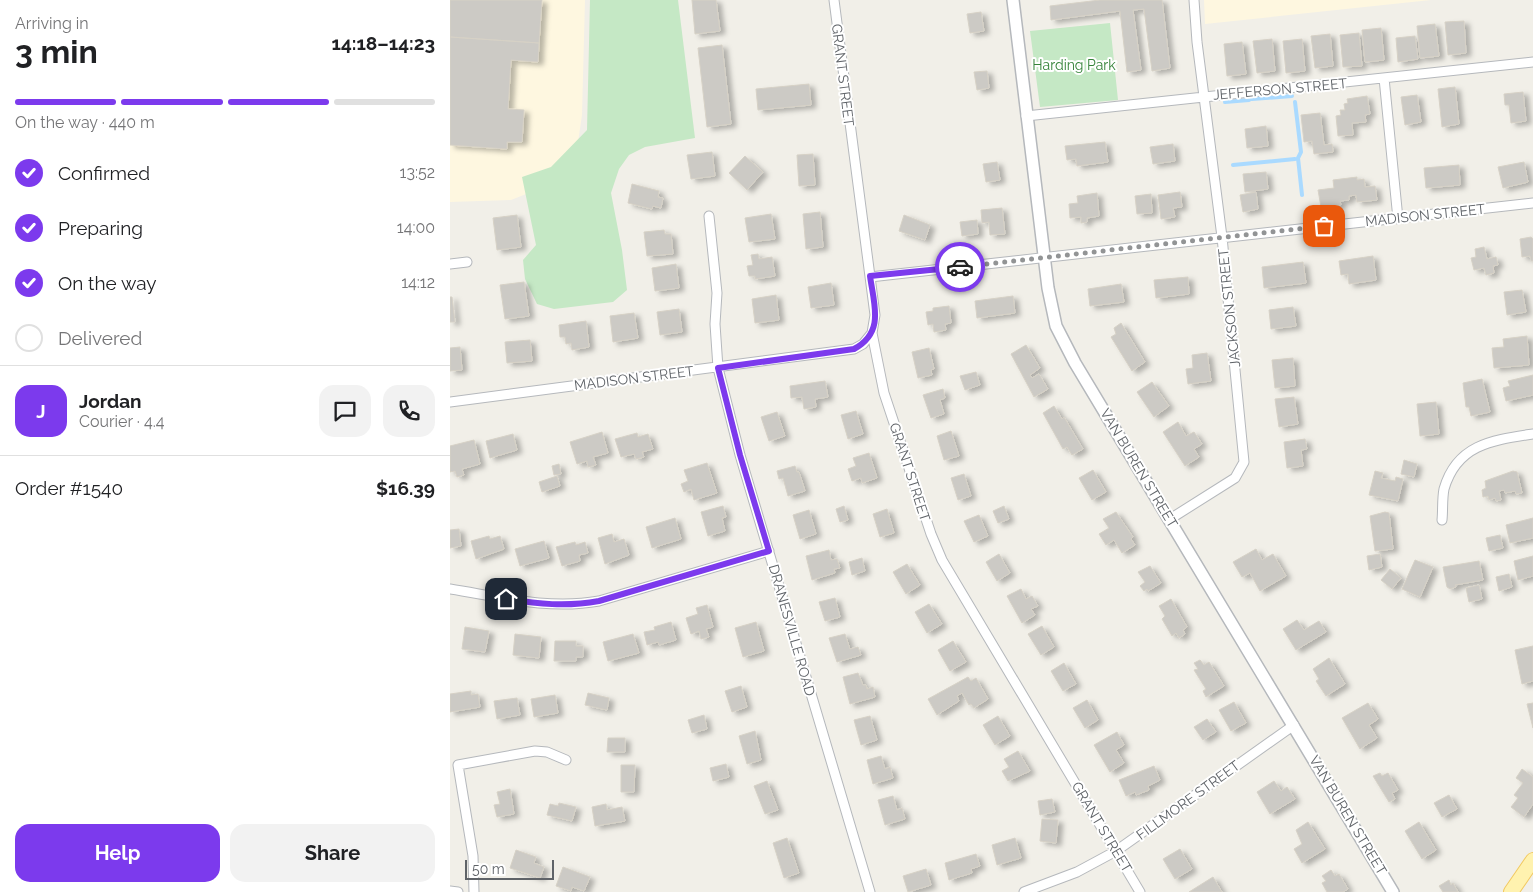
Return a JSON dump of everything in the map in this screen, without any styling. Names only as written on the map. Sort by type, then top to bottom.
[{"type":"main road","points":[[1512,892],[1533,860]]},
{"type":"street","name":"GRANT STREET","points":[[834,0],[875,315],[872,333],[884,393],[930,534],[942,560],[1140,892]]},
{"type":"street","name":"VAN BUREN STREET","points":[[1013,0],[1044,257],[1052,308],[1064,343],[1393,892]]},
{"type":"street","name":"JACKSON STREET","points":[[1170,519],[1235,478],[1244,462],[1222,237],[1194,0]]},
{"type":"street","name":"JEFFERSON STREET","points":[[1026,116],[1533,62]]},
{"type":"street","points":[[1384,78],[1398,219]]},
{"type":"street","name":"MADISON STREET","points":[[870,276],[1533,203]]},
{"type":"street","name":"DRANESVILLE ROAD","points":[[709,216],[717,293],[715,324],[718,368],[740,455],[870,892]]},
{"type":"street","points":[[450,264],[467,262]]},
{"type":"street","name":"MADISON STREET","points":[[450,402],[854,349],[863,344],[872,333]]},
{"type":"street","points":[[1442,520],[1444,490],[1452,468],[1473,448],[1506,438],[1533,434]]},
{"type":"street","points":[[450,589],[544,605],[579,605],[599,601],[769,551]]},
{"type":"street","name":"FILLMORE STREET","points":[[1024,892],[1077,872],[1116,851],[1294,726]]},
{"type":"street","points":[[474,892],[473,856],[458,765],[536,751],[548,752],[566,760]]},
{"type":"street","points":[[450,891],[458,892]]},
{"type":"shaded area","points":[[450,0],[585,0],[582,115],[576,156],[559,181],[511,200],[450,202]]},
{"type":"shaded area","points":[[1204,0],[1431,0],[1205,24]]},
{"type":"green space","points":[[590,0],[678,0],[695,138],[645,147],[629,155],[619,169],[611,193],[622,250],[627,290],[613,302],[554,309],[537,304],[525,279],[523,260],[536,245],[522,177],[551,167],[587,130]]},
{"type":"green space","name":"Harding Park","points":[[1110,23],[1118,100],[1040,107],[1030,31]]},
{"type":"building","points":[[450,0],[542,0],[539,43],[450,37]]},
{"type":"building","points":[[692,0],[716,0],[720,31],[695,34]]},
{"type":"building","points":[[1100,0],[1162,0],[1170,68],[1152,71],[1144,9],[1133,10],[1141,70],[1127,72],[1120,11],[1051,20],[1050,6]]},
{"type":"building","points":[[981,12],[984,31],[970,33],[967,14]]},
{"type":"building","points":[[1464,21],[1466,53],[1448,55],[1445,22]]},
{"type":"building","points":[[1435,24],[1439,56],[1420,58],[1417,26]]},
{"type":"building","points":[[1381,28],[1384,60],[1365,62],[1362,30]]},
{"type":"building","points":[[1359,33],[1362,66],[1343,67],[1340,35]]},
{"type":"building","points":[[1330,34],[1333,66],[1315,68],[1311,36]]},
{"type":"building","points":[[1415,36],[1418,59],[1398,62],[1396,38]]},
{"type":"building","points":[[450,37],[539,43],[538,62],[511,60],[508,109],[524,110],[522,142],[507,142],[507,149],[450,145]]},
{"type":"building","points":[[1272,39],[1275,71],[1257,73],[1253,41]]},
{"type":"building","points":[[1302,39],[1305,71],[1286,73],[1283,41]]},
{"type":"building","points":[[1242,42],[1246,74],[1227,76],[1224,44]]},
{"type":"building","points":[[722,45],[731,124],[707,127],[698,48]]},
{"type":"building","points":[[987,71],[989,88],[977,90],[974,72]]},
{"type":"building","points":[[809,84],[811,105],[758,110],[756,89]]},
{"type":"building","points":[[1455,87],[1459,124],[1442,127],[1438,89]]},
{"type":"building","points":[[1523,92],[1526,121],[1511,123],[1509,105],[1505,105],[1504,94]]},
{"type":"building","points":[[1417,95],[1421,122],[1405,125],[1401,97]]},
{"type":"building","points":[[1367,96],[1370,114],[1365,115],[1366,122],[1352,123],[1353,135],[1338,136],[1336,116],[1341,115],[1340,110],[1345,110],[1344,104],[1348,103],[1347,99]]},
{"type":"building","points":[[1320,113],[1324,145],[1332,144],[1333,152],[1314,154],[1312,141],[1304,142],[1301,115]]},
{"type":"building","points":[[1266,126],[1268,146],[1247,148],[1245,129]]},
{"type":"building","points":[[1105,142],[1108,162],[1077,166],[1076,159],[1067,160],[1065,146]]},
{"type":"building","points":[[1173,144],[1175,161],[1153,164],[1150,147]]},
{"type":"building","points":[[712,152],[715,176],[691,179],[687,155]]},
{"type":"building","points":[[813,154],[815,185],[799,186],[797,155]]},
{"type":"building","points":[[745,156],[763,172],[747,190],[729,173]]},
{"type":"building","points":[[997,162],[1000,180],[986,182],[983,164]]},
{"type":"building","points":[[1524,162],[1528,182],[1503,188],[1498,167]]},
{"type":"building","points":[[1459,165],[1460,185],[1426,188],[1424,168]]},
{"type":"building","points":[[1266,172],[1268,189],[1245,192],[1243,174]]},
{"type":"building","points":[[1357,177],[1357,180],[1364,179],[1365,187],[1375,186],[1377,200],[1357,202],[1356,195],[1349,196],[1349,200],[1340,201],[1341,205],[1321,207],[1318,190],[1334,188],[1333,180]]},
{"type":"building","points":[[632,184],[659,191],[658,197],[663,198],[661,208],[653,206],[652,209],[628,203]]},
{"type":"building","points":[[1180,192],[1182,207],[1173,208],[1175,217],[1161,219],[1158,195]]},
{"type":"building","points":[[1256,192],[1258,209],[1243,212],[1240,195]]},
{"type":"building","points":[[1097,193],[1099,216],[1087,218],[1087,222],[1081,223],[1081,217],[1070,218],[1069,204],[1078,203],[1077,196]]},
{"type":"building","points":[[1151,194],[1152,213],[1137,214],[1135,196]]},
{"type":"building","points":[[1002,208],[1005,234],[990,235],[989,222],[982,223],[981,210]]},
{"type":"building","points":[[820,212],[823,247],[806,249],[803,214]]},
{"type":"building","points":[[771,214],[775,239],[749,242],[745,218]]},
{"type":"building","points":[[517,215],[521,247],[497,250],[493,218]]},
{"type":"building","points":[[904,215],[930,225],[925,240],[899,231]]},
{"type":"building","points":[[977,220],[978,234],[962,236],[960,222]]},
{"type":"building","points":[[664,230],[665,234],[671,234],[673,254],[647,256],[644,232]]},
{"type":"building","points":[[1531,237],[1533,239],[1533,261],[1531,261],[1530,256],[1522,257],[1520,239]]},
{"type":"building","points":[[1484,247],[1487,259],[1496,257],[1498,265],[1493,266],[1494,273],[1486,275],[1484,268],[1474,270],[1471,258],[1476,257],[1475,249]]},
{"type":"building","points":[[758,254],[759,259],[772,257],[775,276],[755,279],[755,276],[749,276],[747,266],[753,265],[751,255]]},
{"type":"building","points":[[1373,256],[1376,280],[1349,284],[1348,274],[1341,275],[1339,261]]},
{"type":"building","points":[[1303,262],[1306,283],[1264,288],[1262,267]]},
{"type":"building","points":[[676,264],[679,288],[655,291],[652,268]]},
{"type":"building","points":[[1188,277],[1189,294],[1156,298],[1154,280]]},
{"type":"building","points":[[524,282],[529,316],[505,319],[500,285]]},
{"type":"building","points":[[831,283],[834,305],[811,308],[808,287]]},
{"type":"building","points":[[1121,284],[1124,302],[1090,306],[1088,289]]},
{"type":"building","points":[[1522,290],[1526,312],[1507,315],[1504,292]]},
{"type":"building","points":[[776,295],[779,320],[755,323],[752,299]]},
{"type":"building","points":[[1013,296],[1015,313],[977,318],[975,301]]},
{"type":"building","points":[[450,297],[452,297],[455,322],[450,322]]},
{"type":"building","points":[[949,306],[951,323],[945,324],[946,330],[934,332],[933,324],[928,325],[926,312],[933,311],[933,308]]},
{"type":"building","points":[[1293,307],[1296,326],[1271,329],[1269,310]]},
{"type":"building","points":[[679,309],[682,332],[660,335],[657,312]]},
{"type":"building","points":[[634,313],[638,338],[613,342],[610,316]]},
{"type":"building","points":[[586,321],[589,347],[572,350],[571,343],[566,344],[565,337],[560,337],[559,325]]},
{"type":"building","points":[[1121,323],[1145,362],[1132,371],[1111,337],[1116,334],[1114,328]]},
{"type":"building","points":[[1527,336],[1529,365],[1494,368],[1492,348],[1504,347],[1503,339]]},
{"type":"building","points":[[530,340],[532,361],[507,363],[505,342]]},
{"type":"building","points":[[1026,345],[1040,368],[1030,375],[1032,378],[1039,374],[1048,389],[1034,397],[1011,354]]},
{"type":"building","points":[[460,347],[462,370],[450,371],[450,348]]},
{"type":"building","points":[[929,348],[934,369],[931,370],[932,375],[918,378],[912,352]]},
{"type":"building","points":[[1207,353],[1211,381],[1188,384],[1186,369],[1193,368],[1192,355]]},
{"type":"building","points":[[1293,358],[1295,386],[1275,388],[1272,360]]},
{"type":"building","points":[[976,372],[980,385],[965,390],[960,376]]},
{"type":"building","points":[[1533,375],[1533,395],[1506,401],[1503,388],[1510,386],[1508,381]]},
{"type":"building","points":[[1482,379],[1490,412],[1471,416],[1469,407],[1466,407],[1463,383]]},
{"type":"building","points":[[825,381],[828,397],[815,399],[816,407],[804,409],[802,397],[791,398],[790,386]]},
{"type":"building","points":[[1152,382],[1169,406],[1154,417],[1137,392]]},
{"type":"building","points":[[943,389],[945,398],[940,400],[944,414],[931,418],[923,395]]},
{"type":"building","points":[[1294,397],[1298,424],[1279,427],[1275,399]]},
{"type":"building","points":[[1436,402],[1439,434],[1420,436],[1417,404]]},
{"type":"building","points":[[1054,406],[1062,419],[1064,417],[1083,449],[1072,455],[1067,447],[1063,449],[1043,413]]},
{"type":"building","points":[[856,411],[863,434],[848,439],[841,415]]},
{"type":"building","points":[[777,412],[785,436],[769,441],[761,417]]},
{"type":"building","points":[[1178,422],[1186,436],[1194,432],[1202,444],[1194,449],[1199,457],[1185,466],[1163,432]]},
{"type":"building","points":[[951,431],[959,456],[944,460],[937,436]]},
{"type":"building","points":[[602,432],[608,453],[593,457],[596,465],[588,467],[587,461],[577,464],[570,442]]},
{"type":"building","points":[[637,433],[638,437],[648,434],[653,449],[642,452],[644,457],[636,459],[634,454],[621,457],[615,439]]},
{"type":"building","points":[[513,434],[517,450],[490,458],[486,441]]},
{"type":"building","points":[[1305,439],[1307,449],[1301,450],[1303,466],[1287,468],[1284,442]]},
{"type":"building","points":[[474,440],[480,464],[462,469],[464,475],[457,477],[455,471],[450,472],[450,446]]},
{"type":"building","points":[[869,453],[877,478],[862,483],[861,478],[852,481],[848,469],[856,466],[853,458]]},
{"type":"building","points":[[1404,460],[1417,464],[1414,477],[1401,474]]},
{"type":"building","points":[[707,463],[717,493],[694,500],[691,489],[684,492],[681,484],[688,481],[684,470]]},
{"type":"building","points":[[559,464],[561,474],[554,475],[552,466]]},
{"type":"building","points":[[795,466],[805,491],[788,496],[783,478],[779,479],[777,471]]},
{"type":"building","points":[[1093,470],[1106,492],[1092,500],[1079,478]]},
{"type":"building","points":[[1375,471],[1383,473],[1381,478],[1395,481],[1396,477],[1403,479],[1398,501],[1369,495]]},
{"type":"building","points":[[1513,471],[1517,472],[1522,493],[1516,494],[1515,491],[1505,493],[1504,490],[1499,491],[1501,500],[1496,501],[1495,498],[1489,500],[1488,496],[1483,497],[1482,490],[1486,488],[1485,481]]},
{"type":"building","points":[[964,474],[971,496],[958,500],[951,478]]},
{"type":"building","points":[[557,476],[560,486],[542,492],[539,482]]},
{"type":"building","points":[[723,506],[726,517],[722,518],[725,531],[708,536],[701,512]]},
{"type":"building","points":[[844,506],[848,520],[840,522],[836,509]]},
{"type":"building","points":[[1004,506],[1009,519],[998,523],[993,511]]},
{"type":"building","points":[[887,509],[894,533],[880,537],[873,514]]},
{"type":"building","points":[[809,510],[816,534],[800,539],[793,515]]},
{"type":"building","points":[[1116,512],[1133,537],[1131,539],[1135,545],[1122,553],[1114,540],[1106,545],[1099,534],[1109,528],[1103,519]]},
{"type":"building","points":[[1385,512],[1389,513],[1393,549],[1375,551],[1370,516]]},
{"type":"building","points":[[979,515],[988,536],[974,542],[964,521]]},
{"type":"building","points":[[675,518],[681,539],[652,548],[646,527]]},
{"type":"building","points":[[1533,518],[1533,538],[1510,543],[1506,525]]},
{"type":"building","points":[[459,529],[461,546],[450,548],[450,530]]},
{"type":"building","points":[[612,534],[614,542],[624,539],[629,555],[605,564],[598,538]]},
{"type":"building","points":[[1500,535],[1503,548],[1489,551],[1486,538]]},
{"type":"building","points":[[489,536],[490,539],[500,536],[504,549],[476,559],[471,541]]},
{"type":"building","points":[[544,541],[549,558],[520,566],[515,549]]},
{"type":"building","points":[[575,542],[576,545],[585,542],[588,553],[579,555],[580,561],[562,566],[556,547]]},
{"type":"building","points":[[1256,549],[1262,560],[1273,554],[1286,576],[1260,591],[1250,573],[1242,577],[1233,562]]},
{"type":"building","points":[[829,550],[831,560],[837,559],[840,568],[834,569],[835,573],[812,580],[806,556]]},
{"type":"building","points":[[999,554],[1010,573],[997,581],[986,562]]},
{"type":"building","points":[[1380,554],[1382,567],[1369,570],[1367,556]]},
{"type":"building","points":[[1533,556],[1533,576],[1518,580],[1514,561]]},
{"type":"building","points":[[862,558],[865,571],[852,575],[849,562]]},
{"type":"building","points":[[1415,560],[1433,567],[1420,597],[1402,589]]},
{"type":"building","points":[[1479,561],[1483,580],[1455,585],[1456,587],[1450,589],[1447,587],[1443,567]]},
{"type":"building","points":[[907,564],[920,585],[906,594],[893,572]]},
{"type":"building","points":[[1150,566],[1161,583],[1148,591],[1147,589],[1144,591],[1140,586],[1145,582],[1138,572]]},
{"type":"building","points":[[1390,569],[1401,578],[1392,589],[1381,580]]},
{"type":"building","points":[[1509,574],[1512,587],[1499,591],[1496,577]]},
{"type":"building","points":[[1479,585],[1482,599],[1469,602],[1466,588]]},
{"type":"building","points":[[1021,589],[1026,599],[1032,596],[1038,606],[1031,609],[1035,615],[1022,623],[1007,596]]},
{"type":"building","points":[[835,598],[840,617],[825,621],[819,602]]},
{"type":"building","points":[[1171,599],[1187,627],[1183,630],[1185,634],[1179,638],[1176,633],[1172,636],[1162,619],[1165,616],[1159,606]]},
{"type":"building","points":[[929,604],[942,624],[927,633],[915,612]]},
{"type":"building","points":[[707,605],[713,627],[706,629],[709,637],[701,639],[699,631],[691,634],[686,618],[698,614],[696,608]]},
{"type":"building","points":[[1297,620],[1304,630],[1319,621],[1326,632],[1296,650],[1283,629]]},
{"type":"building","points":[[671,622],[676,640],[659,645],[658,642],[647,645],[644,632],[655,630],[654,627]]},
{"type":"building","points":[[756,622],[764,651],[743,657],[735,628]]},
{"type":"building","points":[[1042,626],[1054,647],[1041,655],[1028,634]]},
{"type":"building","points":[[465,627],[489,631],[485,652],[462,649]]},
{"type":"building","points":[[515,634],[541,637],[539,658],[513,655]]},
{"type":"building","points":[[633,634],[639,653],[608,661],[603,642]]},
{"type":"building","points":[[845,634],[850,649],[858,647],[861,655],[837,662],[829,638]]},
{"type":"building","points":[[555,641],[576,641],[576,646],[583,646],[583,657],[576,657],[576,661],[554,661]]},
{"type":"building","points":[[953,641],[966,662],[950,671],[938,650]]},
{"type":"building","points":[[1533,646],[1533,681],[1522,684],[1515,650]]},
{"type":"building","points":[[1329,658],[1345,684],[1326,696],[1316,681],[1319,679],[1313,669]]},
{"type":"building","points":[[1200,660],[1204,665],[1209,662],[1224,686],[1206,697],[1203,691],[1206,689],[1194,670],[1198,669],[1194,663]]},
{"type":"building","points":[[1064,663],[1076,684],[1063,691],[1051,671]]},
{"type":"building","points":[[858,673],[863,685],[866,685],[867,689],[873,687],[875,697],[850,704],[843,677]]},
{"type":"building","points":[[968,677],[971,681],[976,678],[988,699],[974,708],[971,704],[969,705],[962,693],[957,696],[959,701],[937,715],[928,699]]},
{"type":"building","points":[[741,686],[747,707],[732,712],[725,691]]},
{"type":"building","points":[[471,691],[471,695],[478,694],[480,707],[450,712],[450,694]]},
{"type":"building","points":[[588,693],[609,698],[607,710],[585,705]]},
{"type":"building","points":[[555,695],[558,713],[534,717],[531,699]]},
{"type":"building","points":[[517,698],[520,715],[497,719],[494,701]]},
{"type":"building","points":[[1087,700],[1098,720],[1085,728],[1073,708]]},
{"type":"building","points":[[1234,702],[1246,723],[1231,731],[1219,710]]},
{"type":"building","points":[[1368,703],[1378,719],[1369,725],[1377,738],[1360,749],[1342,718]]},
{"type":"building","points":[[1533,703],[1533,728],[1527,704]]},
{"type":"building","points":[[704,715],[707,729],[692,733],[688,720]]},
{"type":"building","points":[[870,716],[877,740],[861,745],[854,720]]},
{"type":"building","points":[[998,716],[1010,736],[995,745],[983,725]]},
{"type":"building","points":[[1207,719],[1216,732],[1203,740],[1194,727]]},
{"type":"building","points":[[755,731],[761,760],[747,764],[739,736]]},
{"type":"building","points":[[1117,732],[1124,745],[1116,750],[1124,763],[1110,772],[1094,745]]},
{"type":"building","points":[[608,738],[625,738],[625,752],[607,752]]},
{"type":"building","points":[[1018,751],[1030,771],[1008,781],[1002,771],[1009,767],[1004,759]]},
{"type":"building","points":[[881,756],[885,769],[890,767],[893,778],[873,784],[867,760]]},
{"type":"building","points":[[726,764],[729,777],[713,781],[710,768]]},
{"type":"building","points":[[621,765],[635,765],[634,792],[621,792]]},
{"type":"building","points":[[1154,766],[1160,780],[1148,786],[1149,790],[1136,795],[1135,792],[1126,796],[1119,780]]},
{"type":"building","points":[[1522,769],[1533,777],[1533,804],[1524,817],[1511,807],[1518,798],[1514,795],[1523,783],[1516,778]]},
{"type":"building","points":[[1380,773],[1382,776],[1388,773],[1398,790],[1392,793],[1395,799],[1389,802],[1373,776]]},
{"type":"building","points":[[767,781],[778,810],[765,814],[754,786]]},
{"type":"building","points":[[1274,781],[1281,791],[1287,787],[1295,799],[1270,814],[1257,792]]},
{"type":"building","points":[[510,789],[514,814],[497,817],[494,805],[500,804],[497,792]]},
{"type":"building","points":[[1449,795],[1457,809],[1442,817],[1434,803]]},
{"type":"building","points":[[893,796],[897,810],[902,808],[905,819],[885,825],[878,800]]},
{"type":"building","points":[[1052,799],[1055,812],[1040,815],[1038,801]]},
{"type":"building","points":[[559,803],[576,807],[572,821],[547,815],[550,804],[558,806]]},
{"type":"building","points":[[606,804],[607,810],[622,807],[625,821],[595,826],[592,807]]},
{"type":"building","points":[[1042,819],[1058,820],[1056,843],[1040,841]]},
{"type":"building","points":[[1308,822],[1325,849],[1302,863],[1294,849],[1302,844],[1296,830]]},
{"type":"building","points":[[1419,822],[1436,850],[1422,859],[1405,831]]},
{"type":"building","points":[[787,838],[799,873],[784,878],[773,843]]},
{"type":"building","points":[[1015,838],[1021,858],[997,865],[992,845]]},
{"type":"building","points":[[1180,849],[1192,869],[1175,879],[1163,859]]},
{"type":"building","points":[[516,850],[536,857],[534,863],[544,867],[540,878],[510,868]]},
{"type":"building","points":[[976,854],[980,866],[971,869],[972,873],[949,880],[945,863]]},
{"type":"building","points":[[563,867],[590,877],[584,891],[572,887],[571,891],[556,886]]},
{"type":"building","points":[[926,869],[931,885],[908,892],[903,876]]},
{"type":"building","points":[[1331,870],[1335,876],[1339,874],[1348,889],[1343,892],[1327,892],[1322,883],[1326,881],[1322,876]]},
{"type":"building","points":[[1213,877],[1222,892],[1189,892]]},
{"type":"building","points":[[1449,880],[1458,892],[1443,892],[1439,886]]},
{"type":"waterway","points":[[1252,99],[1292,96]]},
{"type":"waterway","points":[[1225,102],[1249,100]]},
{"type":"waterway","points":[[1295,102],[1301,152],[1298,158],[1302,195]]},
{"type":"waterway","points":[[1233,165],[1295,159]]},
{"type":"way so far","points":[[960,267],[1324,226]]},
{"type":"route","points":[[506,599],[544,605],[579,605],[599,601],[769,551],[740,455],[718,368],[854,349],[870,337],[875,323],[870,276],[960,267]]}]
